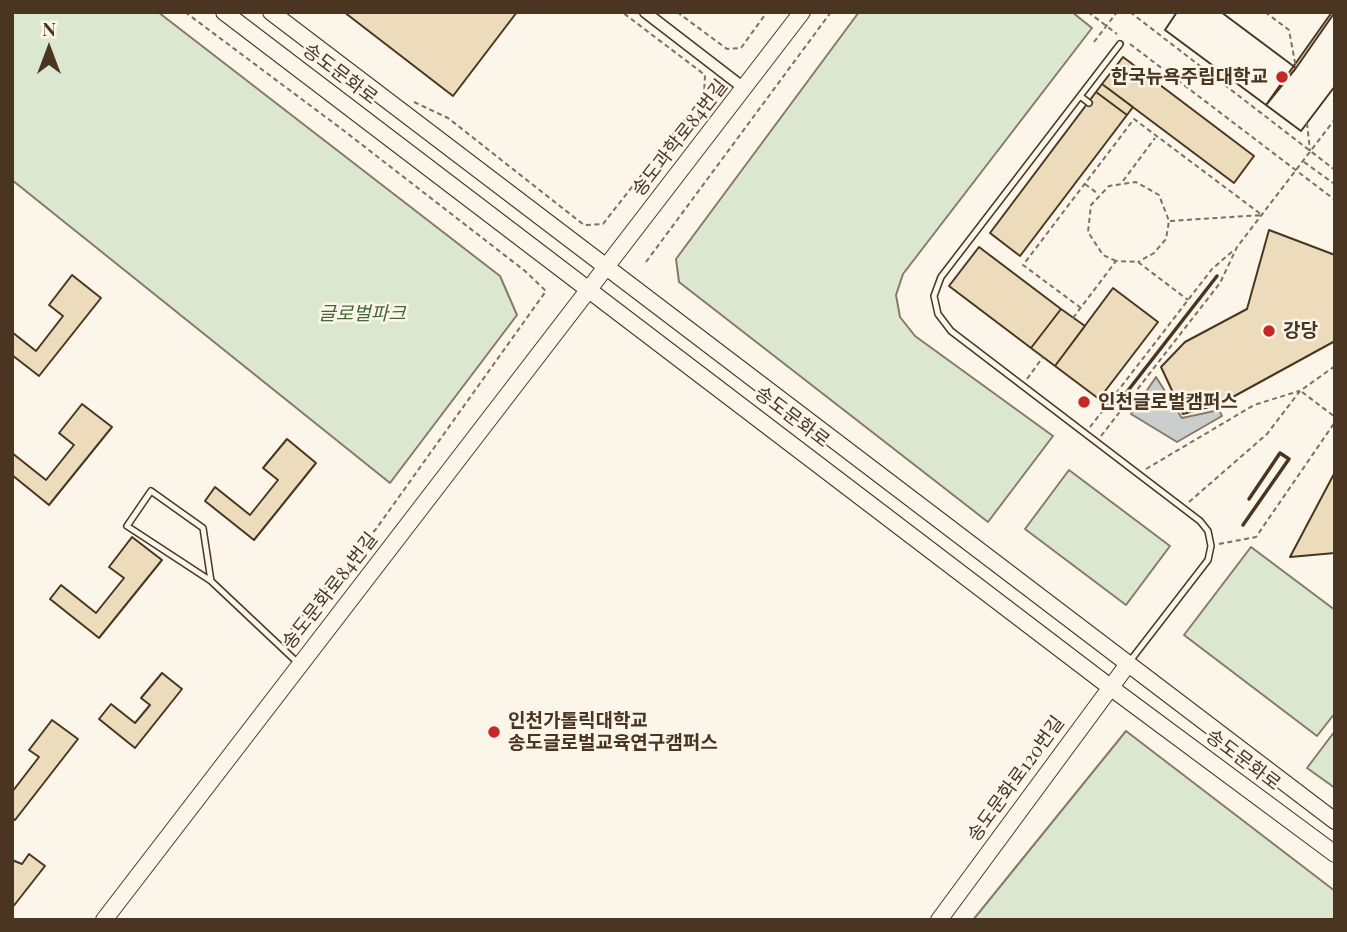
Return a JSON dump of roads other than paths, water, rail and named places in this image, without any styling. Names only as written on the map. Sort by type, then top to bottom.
[{"type":"street","name":"송도문화로","points":[[224,12],[1110,687],[1335,854]]},
{"type":"street","name":"송도문화로","points":[[271,12],[1335,821]]},
{"type":"street","points":[[645,12],[745,89]]},
{"type":"street","name":"송도과학로84번길","points":[[589,288],[802,12]]},
{"type":"street","name":"송도문화로84번길","points":[[104,920],[589,288]]},
{"type":"street","name":"송도문화로120번길","points":[[939,920],[1128,664]]},
{"type":"lane","points":[[1120,44],[940,277],[934,296],[938,314],[951,331],[1200,521],[1208,531],[1208,560],[1128,664]]},
{"type":"lane","points":[[1080,96],[1089,103]]},
{"type":"lane","points":[[211,581],[203,528],[151,491],[127,526],[211,581],[300,665]]},
{"type":"place","name":"한국뉴욕주립대학교","points":[[1282,77]]},
{"type":"place","name":"강당","points":[[1269,331]]},
{"type":"place","name":"인천글로벌캠퍼스","points":[[1084,402]]},
{"type":"place","name":"인천가톨릭대학교 송도글로벌교육연구캠퍼스","points":[[494,732]]},
{"type":"park label","name":"글로벌파크","points":[[362,314]]}]
